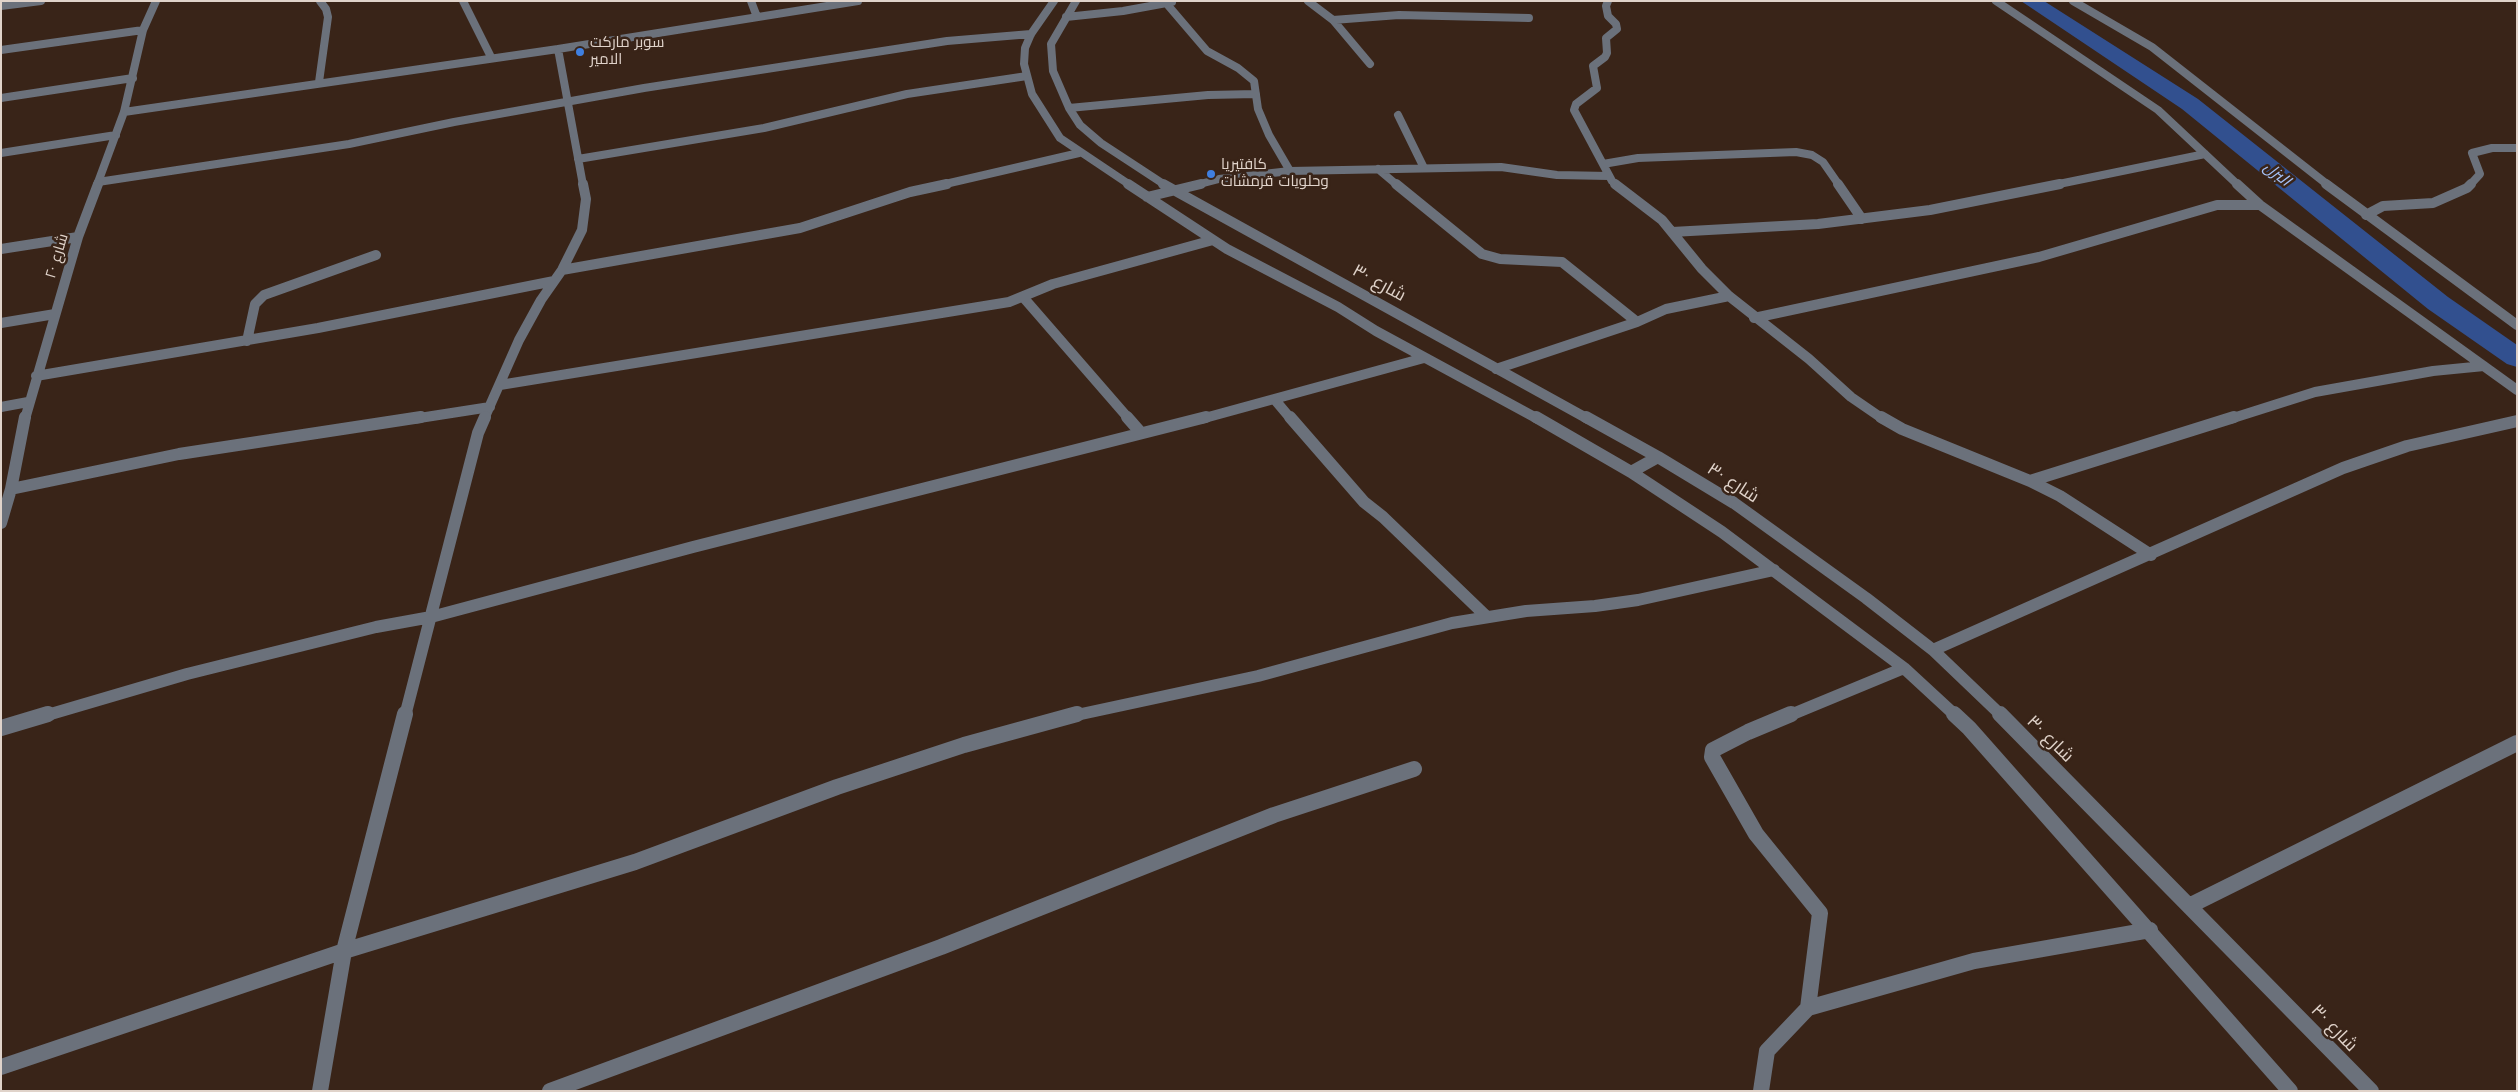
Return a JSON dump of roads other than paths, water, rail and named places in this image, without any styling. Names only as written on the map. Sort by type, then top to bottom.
[{"type":"street","points":[[1,6],[41,1]]},
{"type":"street","name":"شارع ٢٠","points":[[1,523],[11,488],[28,402],[78,237],[124,112],[143,30],[156,1]]},
{"type":"street","points":[[320,1],[326,9],[328,17],[320,82]]},
{"type":"street","points":[[463,1],[491,58]]},
{"type":"street","points":[[751,1],[756,17]]},
{"type":"street","points":[[124,112],[320,82],[558,49],[858,1]]},
{"type":"street","points":[[1054,1],[1031,34],[1024,56],[1032,94],[1051,127],[1060,138],[1079,153],[1213,240],[1632,472],[1722,532],[1904,668],[1969,728],[2150,930],[2290,1091]]},
{"type":"street","name":"شارع ٣٠","points":[[1076,1],[1051,44],[1053,70],[1080,125],[1102,143],[1174,191],[1658,457],[1734,503],[1866,598],[1933,650],[2000,714],[2371,1091]]},
{"type":"street","points":[[1308,1],[1333,20],[1370,64]]},
{"type":"street","points":[[1608,1],[1606,6],[1608,16],[1616,24],[1616,29],[1606,38],[1607,53],[1605,57],[1593,66],[1597,88],[1576,104],[1574,110],[1577,119],[1604,164],[1609,176],[1672,232],[1702,268],[1729,296],[1754,318],[1796,348],[1851,397],[1875,414],[1917,435],[2030,481],[2060,496],[2151,555]]},
{"type":"street","points":[[1996,1],[2158,110],[2260,205],[2515,387]]},
{"type":"street","points":[[2073,1],[2152,48],[2366,215],[2517,325]]},
{"type":"street","points":[[1066,17],[1123,12],[1170,2],[1207,51],[1238,68],[1254,81],[1258,109],[1266,128],[1290,171]]},
{"type":"street","points":[[1333,20],[1399,15],[1529,18]]},
{"type":"street","points":[[1,50],[143,30]]},
{"type":"street","points":[[98,182],[349,144],[568,101],[866,53],[984,37],[1031,34]]},
{"type":"street","points":[[320,1091],[344,951],[478,433],[519,340],[562,270],[582,230],[586,199],[558,49]]},
{"type":"street","points":[[578,159],[764,128],[907,94],[1027,76]]},
{"type":"street","points":[[1,98],[133,78]]},
{"type":"street","points":[[1070,108],[1193,96],[1256,94]]},
{"type":"street","points":[[1398,115],[1424,168]]},
{"type":"street","points":[[1,153],[116,135]]},
{"type":"street","points":[[2366,215],[2383,206],[2434,203],[2467,188],[2480,174],[2472,153],[2492,148],[2517,148]]},
{"type":"street","points":[[1604,164],[1638,158],[1796,152],[1812,155],[1824,162],[1862,219]]},
{"type":"street","points":[[562,270],[800,228],[910,192],[1079,153]]},
{"type":"street","points":[[1672,232],[1809,225],[1930,210],[2205,154]]},
{"type":"street","points":[[1147,197],[1241,175],[1290,171],[1502,166],[1557,175],[1609,176]]},
{"type":"street","points":[[1378,169],[1482,254],[1500,259],[1562,262],[1636,322]]},
{"type":"street","points":[[1754,318],[2040,257],[2217,205],[2260,205]]},
{"type":"street","points":[[1,249],[78,237]]},
{"type":"street","points":[[500,385],[816,332],[978,308],[1023,297],[1053,284],[1213,240]]},
{"type":"street","points":[[247,341],[255,304],[264,295],[376,255]]},
{"type":"street","points":[[36,376],[247,341],[554,281]]},
{"type":"street","points":[[1496,369],[1636,322],[1666,309],[1729,296]]},
{"type":"street","points":[[1023,297],[1141,433]]},
{"type":"street","points":[[1,323],[55,314]]},
{"type":"street","points":[[1,728],[187,674],[367,629],[431,616],[693,547],[1275,400],[1424,358]]},
{"type":"street","points":[[2030,481],[2315,392],[2434,371],[2484,366]]},
{"type":"street","points":[[1275,400],[1364,502],[1383,517],[1487,617]]},
{"type":"street","points":[[1,407],[28,402]]},
{"type":"street","points":[[11,488],[180,454],[490,407]]},
{"type":"street","points":[[1933,650],[2151,555],[2343,468],[2407,446],[2517,421]]},
{"type":"street","points":[[1632,472],[1658,457]]},
{"type":"street","points":[[1,1067],[344,951],[635,862],[837,786],[964,745],[1114,705],[1258,676],[1416,632],[1487,617],[1638,600],[1774,570]]},
{"type":"street","points":[[1808,1008],[1820,913],[1756,834],[1721,776],[1712,757],[1713,750],[1748,732],[1904,668]]},
{"type":"street","points":[[2189,906],[2517,743]]},
{"type":"street","points":[[550,1091],[941,947],[1274,815],[1414,769]]},
{"type":"street","points":[[1761,1091],[1767,1051],[1808,1008],[1974,960],[2150,930]]},
{"type":"waterway","name":"البزل","points":[[2030,1],[2064,21],[2190,104],[2438,303],[2517,358]]},
{"type":"place","name":"سوبر ماركت الامير","points":[[580,52]]},
{"type":"place","name":"كافتيريا وحلويات قرمشات","points":[[1211,174]]}]
